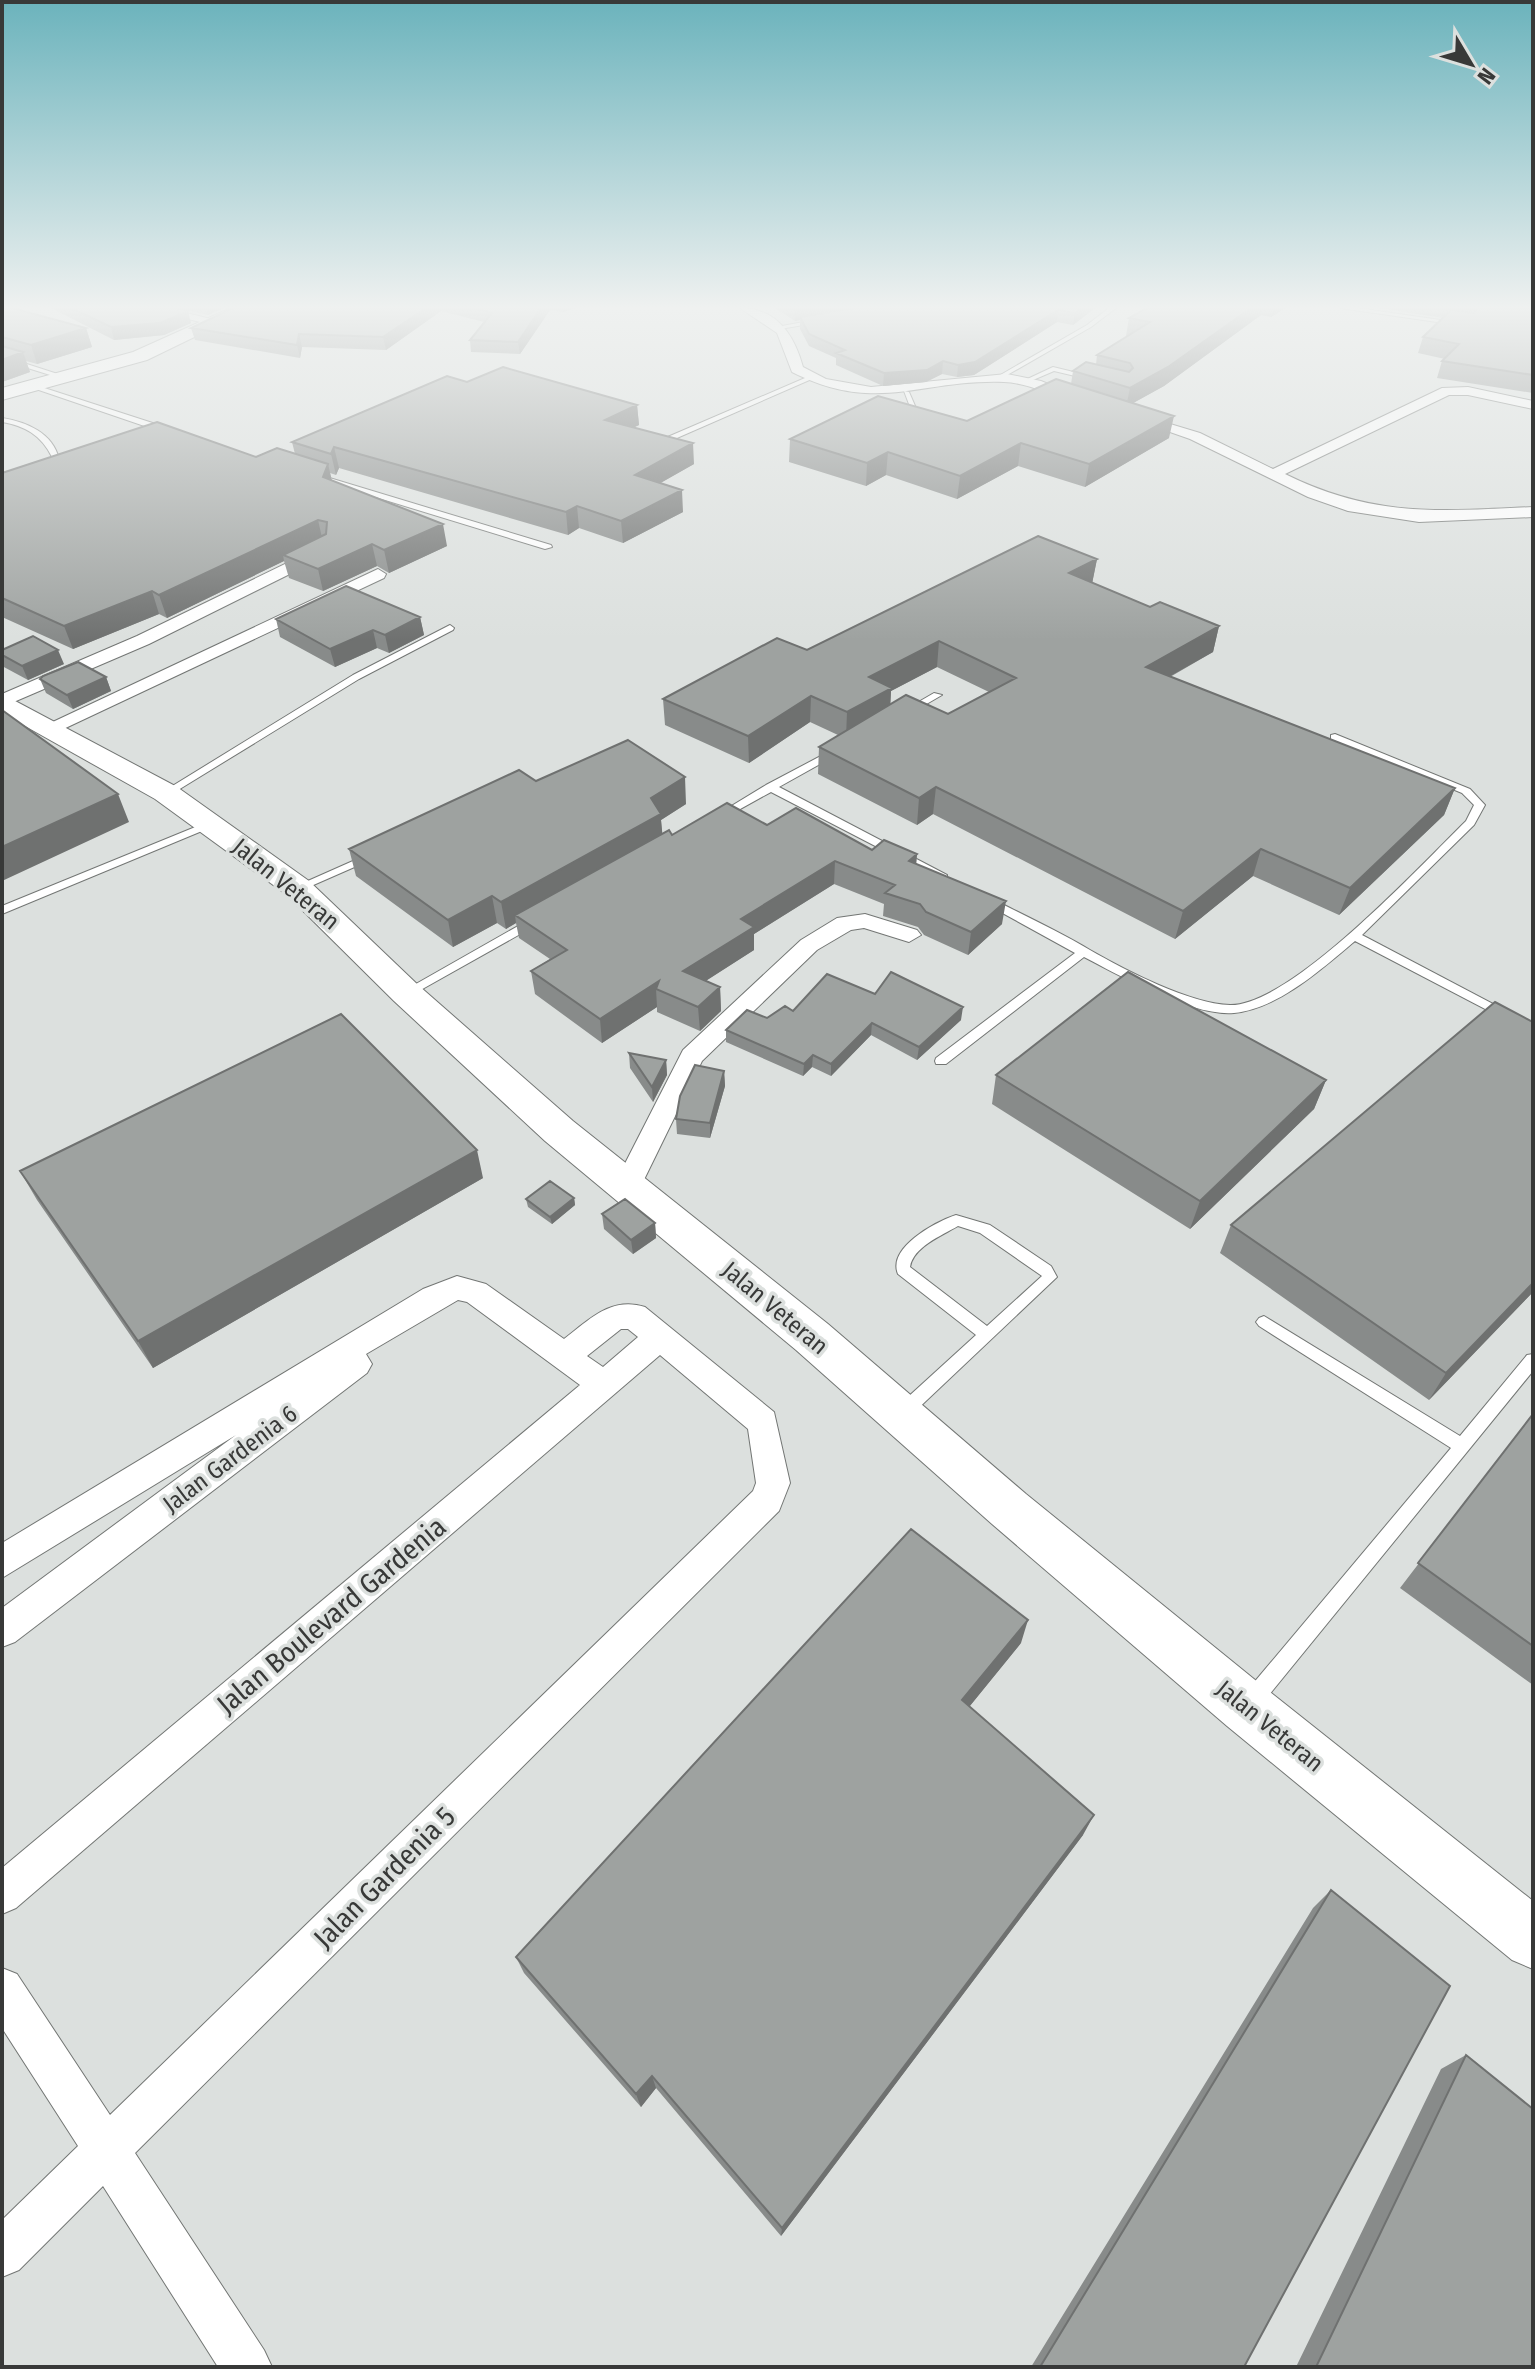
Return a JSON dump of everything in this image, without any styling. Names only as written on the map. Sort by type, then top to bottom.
[{"type":"main road","name":"Jalan Veteran","points":[[2,702],[166,793],[298,888],[406,993],[627,1187],[1246,1707],[1533,1939]]},
{"type":"street","points":[[1139,419],[1195,436],[1313,494],[1388,515],[1419,517],[1533,512]]},
{"type":"street","points":[[1274,474],[1390,419]]},
{"type":"street","points":[[2,702],[143,640],[324,550]]},
{"type":"street","points":[[50,728],[378,574]]},
{"type":"street","points":[[627,1187],[692,1056],[809,945],[845,923],[865,921],[909,935]]},
{"type":"street","points":[[2,1562],[434,1297],[457,1288],[475,1292],[604,1385]]},
{"type":"street","name":"Jalan Gardenia 6","points":[[2,1630],[457,1288]]},
{"type":"street","points":[[565,1356],[614,1317],[634,1316],[660,1337]]},
{"type":"street","name":"Jalan Boulevard Gardenia","points":[[2,1894],[660,1337]]},
{"type":"street","name":"Jalan Gardenia 5","points":[[2,2253],[767,1500],[773,1483],[763,1422],[660,1337]]},
{"type":"street","points":[[2,1989],[247,2367]]},
{"type":"lane","points":[[132,419],[182,435]]},
{"type":"lane","points":[[667,439],[715,419]]},
{"type":"lane","points":[[918,419],[922,427]]},
{"type":"lane","points":[[2,420],[29,425],[48,440],[56,457],[32,476]]},
{"type":"lane","points":[[311,474],[548,547]]},
{"type":"lane","points":[[166,793],[356,677],[450,628]]},
{"type":"lane","points":[[895,718],[937,695]]},
{"type":"lane","points":[[975,894],[1174,995],[1233,1010],[1262,1002],[1288,989],[1352,935],[1470,823],[1480,805],[1466,791],[1335,737]]},
{"type":"lane","points":[[702,826],[839,749]]},
{"type":"lane","points":[[770,787],[962,887]]},
{"type":"lane","points":[[2,910],[210,824]]},
{"type":"lane","points":[[298,888],[384,850]]},
{"type":"lane","points":[[406,993],[541,917]]},
{"type":"lane","points":[[1352,935],[1533,1030]]},
{"type":"lane","points":[[941,1061],[1085,951]]},
{"type":"lane","points":[[900,1414],[1050,1277],[1050,1273],[985,1229],[956,1220],[911,1248],[902,1263],[903,1270],[986,1334]]},
{"type":"lane","points":[[1264,1322],[1460,1445]]},
{"type":"lane","points":[[1246,1707],[1533,1360]]},
{"type":"building","points":[[347,419],[608,419],[605,420],[693,443],[635,475],[682,490],[621,521],[577,506],[566,512],[334,447],[331,454],[292,442]]},
{"type":"building","points":[[832,419],[967,421],[1169,419],[1089,464],[1021,443],[960,476],[888,452],[867,463],[790,439]]},
{"type":"building","points":[[157,422],[256,457],[277,448],[328,464],[323,477],[443,524],[384,550],[372,544],[318,569],[283,555],[326,534],[327,522],[318,520],[159,595],[152,591],[64,626],[2,598],[2,473]]},
{"type":"building","points":[[1038,536],[1097,559],[1069,573],[1150,607],[1160,602],[1219,626],[1146,667],[1455,788],[1350,888],[1261,849],[1183,911],[936,787],[919,798],[819,747],[906,695],[948,714],[1016,678],[939,641],[869,677],[892,688],[847,712],[811,696],[748,736],[663,699],[777,638],[807,650]]},
{"type":"building","points":[[346,586],[420,617],[385,635],[373,630],[330,649],[276,619]]},
{"type":"building","points":[[33,636],[58,650],[22,666],[2,655],[2,650]]},
{"type":"building","points":[[78,662],[106,677],[67,695],[40,679],[43,676]]},
{"type":"building","points":[[2,710],[118,794],[2,847]]},
{"type":"building","points":[[628,740],[685,777],[651,798],[661,814],[501,902],[492,896],[448,920],[349,849],[519,770],[536,781]]},
{"type":"building","points":[[727,803],[767,825],[796,808],[872,850],[884,840],[917,854],[909,861],[1006,901],[971,932],[926,912],[920,904],[885,893],[895,885],[835,861],[741,919],[754,927],[683,971],[720,987],[698,1007],[656,989],[659,981],[600,1019],[531,971],[567,950],[515,915],[669,830],[672,835]]},
{"type":"building","points":[[891,972],[963,1007],[919,1047],[872,1023],[831,1064],[813,1055],[804,1064],[726,1030],[747,1010],[767,1018],[785,1006],[793,1011],[827,974],[875,994]]},
{"type":"building","points":[[1128,972],[1326,1080],[1200,1201],[996,1075]]},
{"type":"building","points":[[1495,1002],[1533,1022],[1533,1283],[1446,1373],[1231,1225]]},
{"type":"building","points":[[341,1014],[477,1150],[138,1341],[20,1171]]},
{"type":"building","points":[[629,1053],[666,1060],[652,1087]]},
{"type":"building","points":[[695,1065],[724,1071],[710,1123],[676,1119],[680,1096]]},
{"type":"building","points":[[550,1181],[574,1198],[550,1217],[526,1199]]},
{"type":"building","points":[[625,1199],[655,1223],[631,1240],[602,1214]]},
{"type":"building","points":[[1533,1414],[1533,1646],[1418,1563]]},
{"type":"building","points":[[911,1529],[1028,1620],[962,1700],[1094,1815],[782,2228],[652,2076],[636,2094],[516,1957]]},
{"type":"building","points":[[1331,1890],[1450,1986],[1244,2367],[1040,2367]]},
{"type":"building","points":[[1466,2055],[1533,2109],[1533,2367],[1316,2367]]}]
